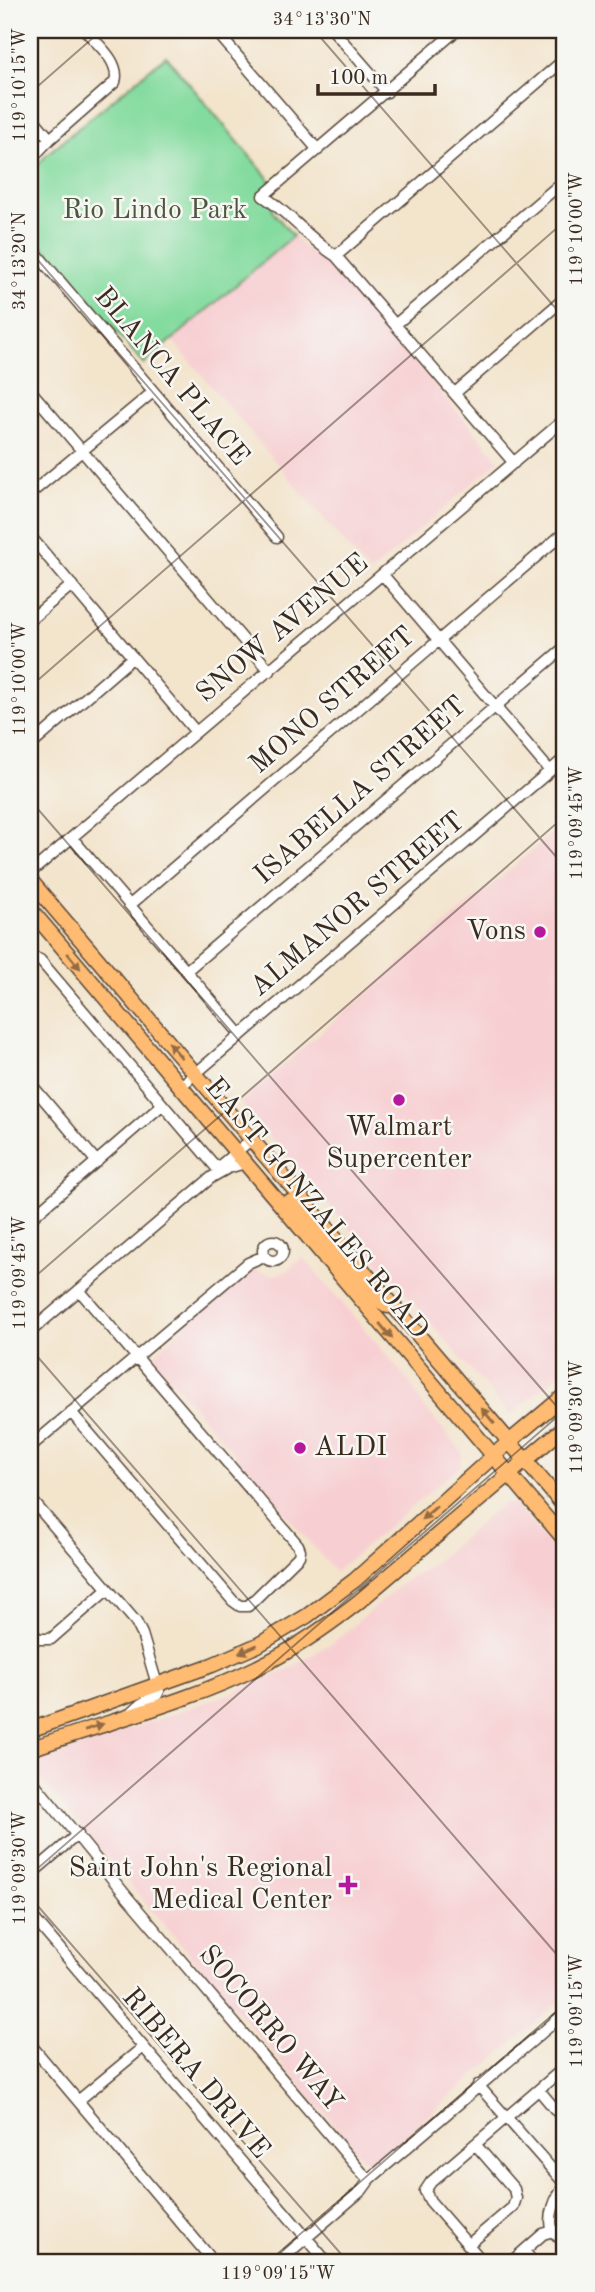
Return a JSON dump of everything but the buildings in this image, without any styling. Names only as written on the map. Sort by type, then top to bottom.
[{"type":"main road","name":"EAST GONZALES ROAD","points":[[30,880],[400,1313],[515,1437],[525,1461],[565,1507]]},
{"type":"main road","name":"EAST GONZALES ROAD","points":[[30,909],[565,1540]]},
{"type":"main road","points":[[271,1193],[287,1200],[331,1247],[339,1249],[343,1246]]},
{"type":"main road","points":[[326,1260],[331,1256],[336,1258],[371,1295],[400,1313]]},
{"type":"main road","points":[[30,1730],[212,1665],[258,1645],[307,1616],[355,1580],[565,1395]]},
{"type":"main road","points":[[30,1749],[242,1675],[295,1647],[357,1603],[565,1427]]},
{"type":"street","points":[[30,160],[110,87],[117,75],[112,62],[85,30]]},
{"type":"street","points":[[215,30],[317,150]]},
{"type":"street","points":[[333,30],[387,92]]},
{"type":"street","points":[[457,30],[263,196],[283,209],[317,244],[336,256],[514,463]]},
{"type":"street","points":[[336,256],[565,59]]},
{"type":"street","points":[[30,115],[50,139]]},
{"type":"street","points":[[396,324],[565,180]]},
{"type":"street","name":"BLANCA PLACE","points":[[30,246],[277,537]]},
{"type":"street","points":[[455,393],[565,299]]},
{"type":"street","points":[[30,390],[270,671]]},
{"type":"street","points":[[30,494],[153,391]]},
{"type":"street","name":"SNOW AVENUE","points":[[30,873],[565,419]]},
{"type":"street","name":"MONO STREET","points":[[130,905],[565,532]]},
{"type":"street","points":[[30,536],[196,732]]},
{"type":"street","points":[[383,575],[550,771]]},
{"type":"street","points":[[30,620],[72,585]]},
{"type":"street","name":"ISABELLA STREET","points":[[186,971],[565,646]]},
{"type":"street","points":[[30,746],[133,657]]},
{"type":"street","name":"ALMANOR STREET","points":[[181,1086],[565,758]]},
{"type":"street","points":[[72,838],[241,1035]]},
{"type":"street","points":[[30,956],[40,960],[216,1172]]},
{"type":"street","points":[[30,1083],[97,1163]]},
{"type":"street","points":[[30,1103],[39,1094]]},
{"type":"street","points":[[30,1219],[162,1105]]},
{"type":"street","points":[[30,1332],[216,1172],[241,1157],[252,1139]]},
{"type":"street","points":[[30,1447],[248,1263],[264,1256]]},
{"type":"street","points":[[71,1412],[230,1599],[240,1606],[248,1606],[299,1556],[298,1545],[79,1290]]},
{"type":"street","points":[[30,1498],[136,1622],[142,1634],[158,1683],[158,1695],[141,1703],[130,1714]]},
{"type":"street","points":[[30,1632],[39,1639],[51,1639],[108,1589]]},
{"type":"street","points":[[30,1738],[68,1723],[74,1714]]},
{"type":"street","name":"SOCORRO WAY","points":[[30,1778],[137,1908],[370,2179]]},
{"type":"street","points":[[30,1875],[78,1834]]},
{"type":"street","name":"RIBERA DRIVE","points":[[30,1914],[327,2262]]},
{"type":"street","points":[[278,2262],[478,2085],[565,2013]]},
{"type":"street","points":[[30,2044],[214,2262]]},
{"type":"street","points":[[79,2099],[142,2048]]},
{"type":"street","points":[[483,2262],[430,2201],[426,2192],[430,2182],[565,2067]]},
{"type":"street","points":[[478,2085],[565,2185],[554,2206],[551,2221],[553,2231],[565,2244]]},
{"type":"street","points":[[539,2090],[565,2121]]},
{"type":"street","points":[[468,2245],[513,2207],[516,2198],[514,2189],[475,2144]]},
{"type":"street","points":[[511,2262],[543,2234],[553,2231]]},
{"type":"street","points":[[524,2252],[533,2262]]},
{"type":"shaded area","points":[[293,236],[305,249],[332,265],[499,460],[370,573],[172,340]]},
{"type":"shaded area","points":[[565,822],[565,1369],[510,1415],[240,1102]]},
{"type":"shaded area","points":[[303,1257],[411,1384],[424,1407],[462,1452],[460,1466],[335,1572],[155,1361],[154,1355],[187,1324],[254,1270],[274,1275],[286,1271]]},
{"type":"shaded area","name":"Saint John's Regional Medical Center","points":[[504,1503],[515,1504],[565,1564],[565,1997],[373,2163],[363,2159],[36,1774],[40,1760],[282,1673],[334,1642],[405,1581],[429,1567]]},
{"type":"green space","name":"Rio Lindo Park","points":[[166,56],[269,179],[273,212],[293,236],[144,364],[30,231],[30,175],[47,154]]},
{"type":"place","name":"Vons","points":[[540,932]]},
{"type":"place","name":"Walmart Supercenter","points":[[399,1100]]},
{"type":"place","name":"ALDI","points":[[300,1448]]},
{"type":"place","name":"Saint John's Regional Medical Center","points":[[348,1885]]}]
